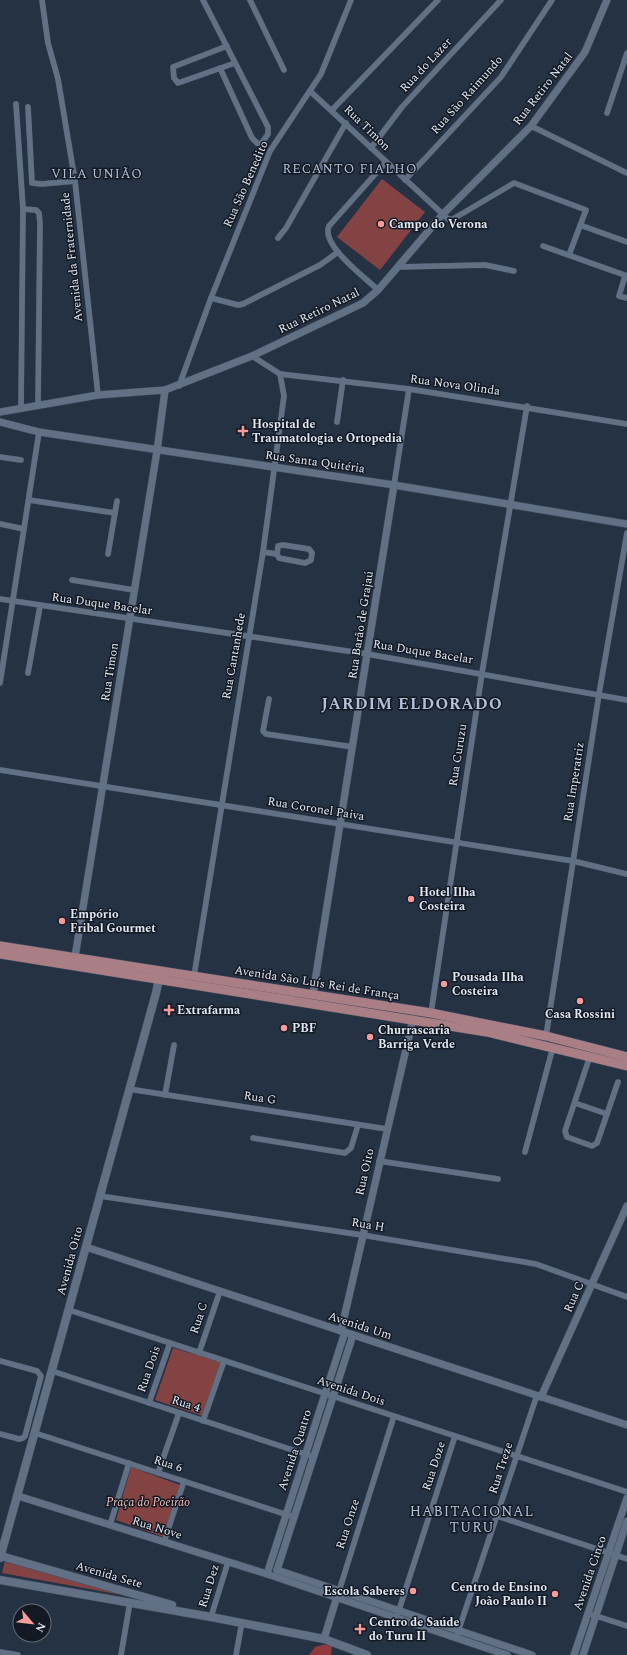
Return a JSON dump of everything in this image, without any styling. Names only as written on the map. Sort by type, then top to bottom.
[{"type":"main road","name":"Avenida São Luís Rei de França","points":[[0,946],[75,957],[158,975],[318,1004],[487,1032],[627,1066]]},
{"type":"main road","name":"Avenida São Luís Rei de França","points":[[0,954],[158,975],[194,976],[431,1013],[546,1036],[627,1057]]},
{"type":"main road","name":"Avenida Oito","points":[[0,1557],[15,1495],[35,1433],[100,1196],[158,975]]},
{"type":"main road","name":"Avenida Sete","points":[[0,1557],[211,1617]]},
{"type":"main road","name":"Avenida Sete","points":[[0,1580],[242,1622],[324,1639],[367,1655]]},
{"type":"street","name":"Avenida da Fraternidade","points":[[42,0],[48,43],[58,79],[75,181],[98,395]]},
{"type":"street","points":[[203,0],[268,127],[268,134],[261,144],[257,143],[252,138],[220,68]]},
{"type":"street","points":[[250,0],[284,70]]},
{"type":"street","name":"Rua São Benedito","points":[[179,386],[211,298],[270,151],[311,92],[330,56],[351,0]]},
{"type":"street","points":[[332,110],[438,0]]},
{"type":"street","name":"Rua do Lazer","points":[[371,148],[402,107],[501,0]]},
{"type":"street","name":"Rua São Raimundo","points":[[406,180],[501,77],[552,0]]},
{"type":"street","name":"Rua Retiro Natal","points":[[0,412],[98,395],[165,390],[179,386],[252,356],[356,307],[378,290],[443,214],[531,126],[585,52],[607,0]]},
{"type":"street","points":[[227,46],[173,67],[173,74],[178,82],[235,63]]},
{"type":"street","points":[[607,113],[627,53]]},
{"type":"street","name":"Rua Timon","points":[[311,92],[443,214]]},
{"type":"street","points":[[16,104],[23,209],[21,409]]},
{"type":"street","points":[[28,107],[32,183],[42,184],[75,181]]},
{"type":"street","points":[[278,238],[286,228],[346,123]]},
{"type":"street","points":[[531,126],[627,173]]},
{"type":"street","points":[[378,290],[338,252],[327,237],[329,226],[386,162]]},
{"type":"street","points":[[443,214],[448,219],[453,219],[514,183],[586,210],[569,255]]},
{"type":"street","points":[[23,209],[36,210],[39,213],[40,223],[38,405]]},
{"type":"street","points":[[580,225],[627,242]]},
{"type":"street","points":[[543,246],[626,276],[619,296],[627,298]]},
{"type":"street","points":[[211,298],[238,305],[243,304],[320,264],[338,252]]},
{"type":"street","points":[[398,267],[485,265],[514,271]]},
{"type":"street","points":[[252,356],[280,374]]},
{"type":"street","name":"Rua Nova Olinda","points":[[280,374],[343,380],[527,406],[627,424]]},
{"type":"street","name":"Rua Cantanhede","points":[[194,976],[220,804],[249,636],[275,467],[284,396],[280,374]]},
{"type":"street","points":[[337,422],[343,380]]},
{"type":"street","name":"Rua Barão de Grajaú","points":[[313,994],[409,389]]},
{"type":"street","name":"Rua Timon","points":[[75,957],[157,450],[165,390]]},
{"type":"street","name":"Rua Curuzu","points":[[431,1013],[482,673],[527,406]]},
{"type":"street","name":"Rua Santa Quitéria","points":[[0,422],[39,432],[394,485],[627,524]]},
{"type":"street","points":[[0,682],[39,432]]},
{"type":"street","points":[[0,457],[21,460]]},
{"type":"street","points":[[29,500],[115,513]]},
{"type":"street","points":[[108,554],[117,501]]},
{"type":"street","points":[[0,524],[24,529]]},
{"type":"street","name":"Rua Imperatriz","points":[[546,1036],[599,694],[627,533]]},
{"type":"street","points":[[262,552],[277,554],[279,558],[305,563],[311,560],[312,553],[309,549],[283,545],[278,546],[277,554]]},
{"type":"street","points":[[72,580],[134,590]]},
{"type":"street","name":"Rua Duque Bacelar","points":[[0,599],[129,620],[367,654],[482,673],[627,700]]},
{"type":"street","points":[[28,673],[40,606]]},
{"type":"street","points":[[269,699],[263,731],[266,734],[353,747]]},
{"type":"street","name":"Rua Coronel Paiva","points":[[0,770],[220,804],[456,843],[573,860],[627,874]]},
{"type":"street","points":[[313,994],[318,1004]]},
{"type":"street","name":"Rua Oito","points":[[343,1332],[362,1235],[414,1019]]},
{"type":"street","points":[[165,1095],[174,1045]]},
{"type":"street","points":[[526,1152],[553,1047]]},
{"type":"street","points":[[590,1056],[565,1134],[568,1137],[592,1146],[598,1143],[618,1082]]},
{"type":"street","name":"Rua G","points":[[129,1089],[387,1129]]},
{"type":"street","points":[[575,1103],[607,1114]]},
{"type":"street","points":[[253,1138],[345,1153],[351,1148],[358,1125]]},
{"type":"street","points":[[379,1161],[498,1179]]},
{"type":"street","name":"Rua H","points":[[100,1196],[362,1235],[536,1264],[627,1297]]},
{"type":"street","name":"Rua C","points":[[539,1396],[627,1206]]},
{"type":"street","name":"Avenida Um","points":[[86,1247],[627,1424]]},
{"type":"street","name":"Rua C","points":[[199,1353],[220,1291]]},
{"type":"street","name":"Avenida Dois","points":[[69,1310],[627,1492]]},
{"type":"street","name":"Avenida Quatro","points":[[267,1574],[325,1394],[343,1332]]},
{"type":"street","name":"Avenida Quatro","points":[[277,1570],[353,1335]]},
{"type":"street","name":"Rua Dois","points":[[149,1403],[170,1343]]},
{"type":"street","points":[[0,1361],[40,1373],[41,1376],[23,1438],[18,1439],[0,1434]]},
{"type":"street","points":[[203,1421],[224,1361]]},
{"type":"street","name":"Rua 4","points":[[52,1371],[314,1457]]},
{"type":"street","name":"Rua Treze","points":[[457,1634],[516,1456],[539,1396]]},
{"type":"street","points":[[32,1408],[41,1411]]},
{"type":"street","points":[[158,1473],[179,1413]]},
{"type":"street","name":"Rua Onze","points":[[324,1639],[394,1416]]},
{"type":"street","name":"Rua 6","points":[[35,1433],[294,1517]]},
{"type":"street","name":"Rua Doze","points":[[398,1614],[455,1436]]},
{"type":"street","points":[[110,1525],[129,1463]]},
{"type":"street","points":[[164,1542],[184,1481]]},
{"type":"street","name":"Rua Nove","points":[[15,1495],[267,1574]]},
{"type":"street","name":"Avenida Cinco","points":[[574,1655],[592,1614],[612,1554],[627,1498]]},
{"type":"street","points":[[497,1516],[627,1559]]},
{"type":"street","name":"Avenida Cinco","points":[[612,1554],[627,1521]]},
{"type":"street","name":"Rua Dez","points":[[211,1617],[228,1562]]},
{"type":"street","points":[[267,1574],[277,1570],[338,1594]]},
{"type":"street","points":[[267,1574],[338,1594],[457,1634],[532,1655]]},
{"type":"street","points":[[121,1655],[130,1602]]},
{"type":"street","points":[[592,1614],[627,1626]]},
{"type":"street","name":"Avenida Cinco","points":[[583,1655],[592,1614]]},
{"type":"street","points":[[236,1655],[242,1622]]},
{"type":"street","points":[[457,1634],[507,1655]]},
{"type":"street","points":[[0,1652],[18,1655]]},
{"type":"green space","name":"Campo do Verona","points":[[382,179],[425,212],[380,270],[337,237]]},
{"type":"green space","points":[[173,1348],[221,1362],[203,1416],[155,1400]]},
{"type":"green space","name":"Praça do Poeirão","points":[[131,1467],[180,1485],[164,1537],[116,1520]]},
{"type":"green space","points":[[5,1561],[144,1599],[2,1573]]},
{"type":"shaded area","points":[[332,1645],[331,1655],[309,1655],[315,1647]]},
{"type":"place","name":"Campo do Verona","points":[[381,224]]},
{"type":"place","name":"Hospital de Traumatologia e Ortopedia","points":[[243,431]]},
{"type":"place","name":"Hotel Ilha Costeira","points":[[411,899]]},
{"type":"place","name":"Empório Fribal Gourmet","points":[[62,921]]},
{"type":"place","name":"Pousada Ilha Costeira","points":[[444,984]]},
{"type":"place","name":"Casa Rossini","points":[[580,1001]]},
{"type":"place","name":"Extrafarma","points":[[169,1010]]},
{"type":"place","name":"PBF","points":[[284,1028]]},
{"type":"place","name":"Churrascaria Barriga Verde","points":[[370,1037]]},
{"type":"place","name":"Escola Saberes","points":[[413,1591]]},
{"type":"place","name":"Centro de Ensino João Paulo II","points":[[555,1594]]},
{"type":"place","name":"Centro de Saúde do Turu II","points":[[360,1629]]},
{"type":"district","name":"RECANTO FIALHO","points":[[350,169]]},
{"type":"district","name":"VILA UNIÃO","points":[[97,174]]},
{"type":"district","name":"JARDIM ELDORADO","points":[[412,704]]},
{"type":"district","name":"HABITACIONAL TURU","points":[[472,1520]]}]
